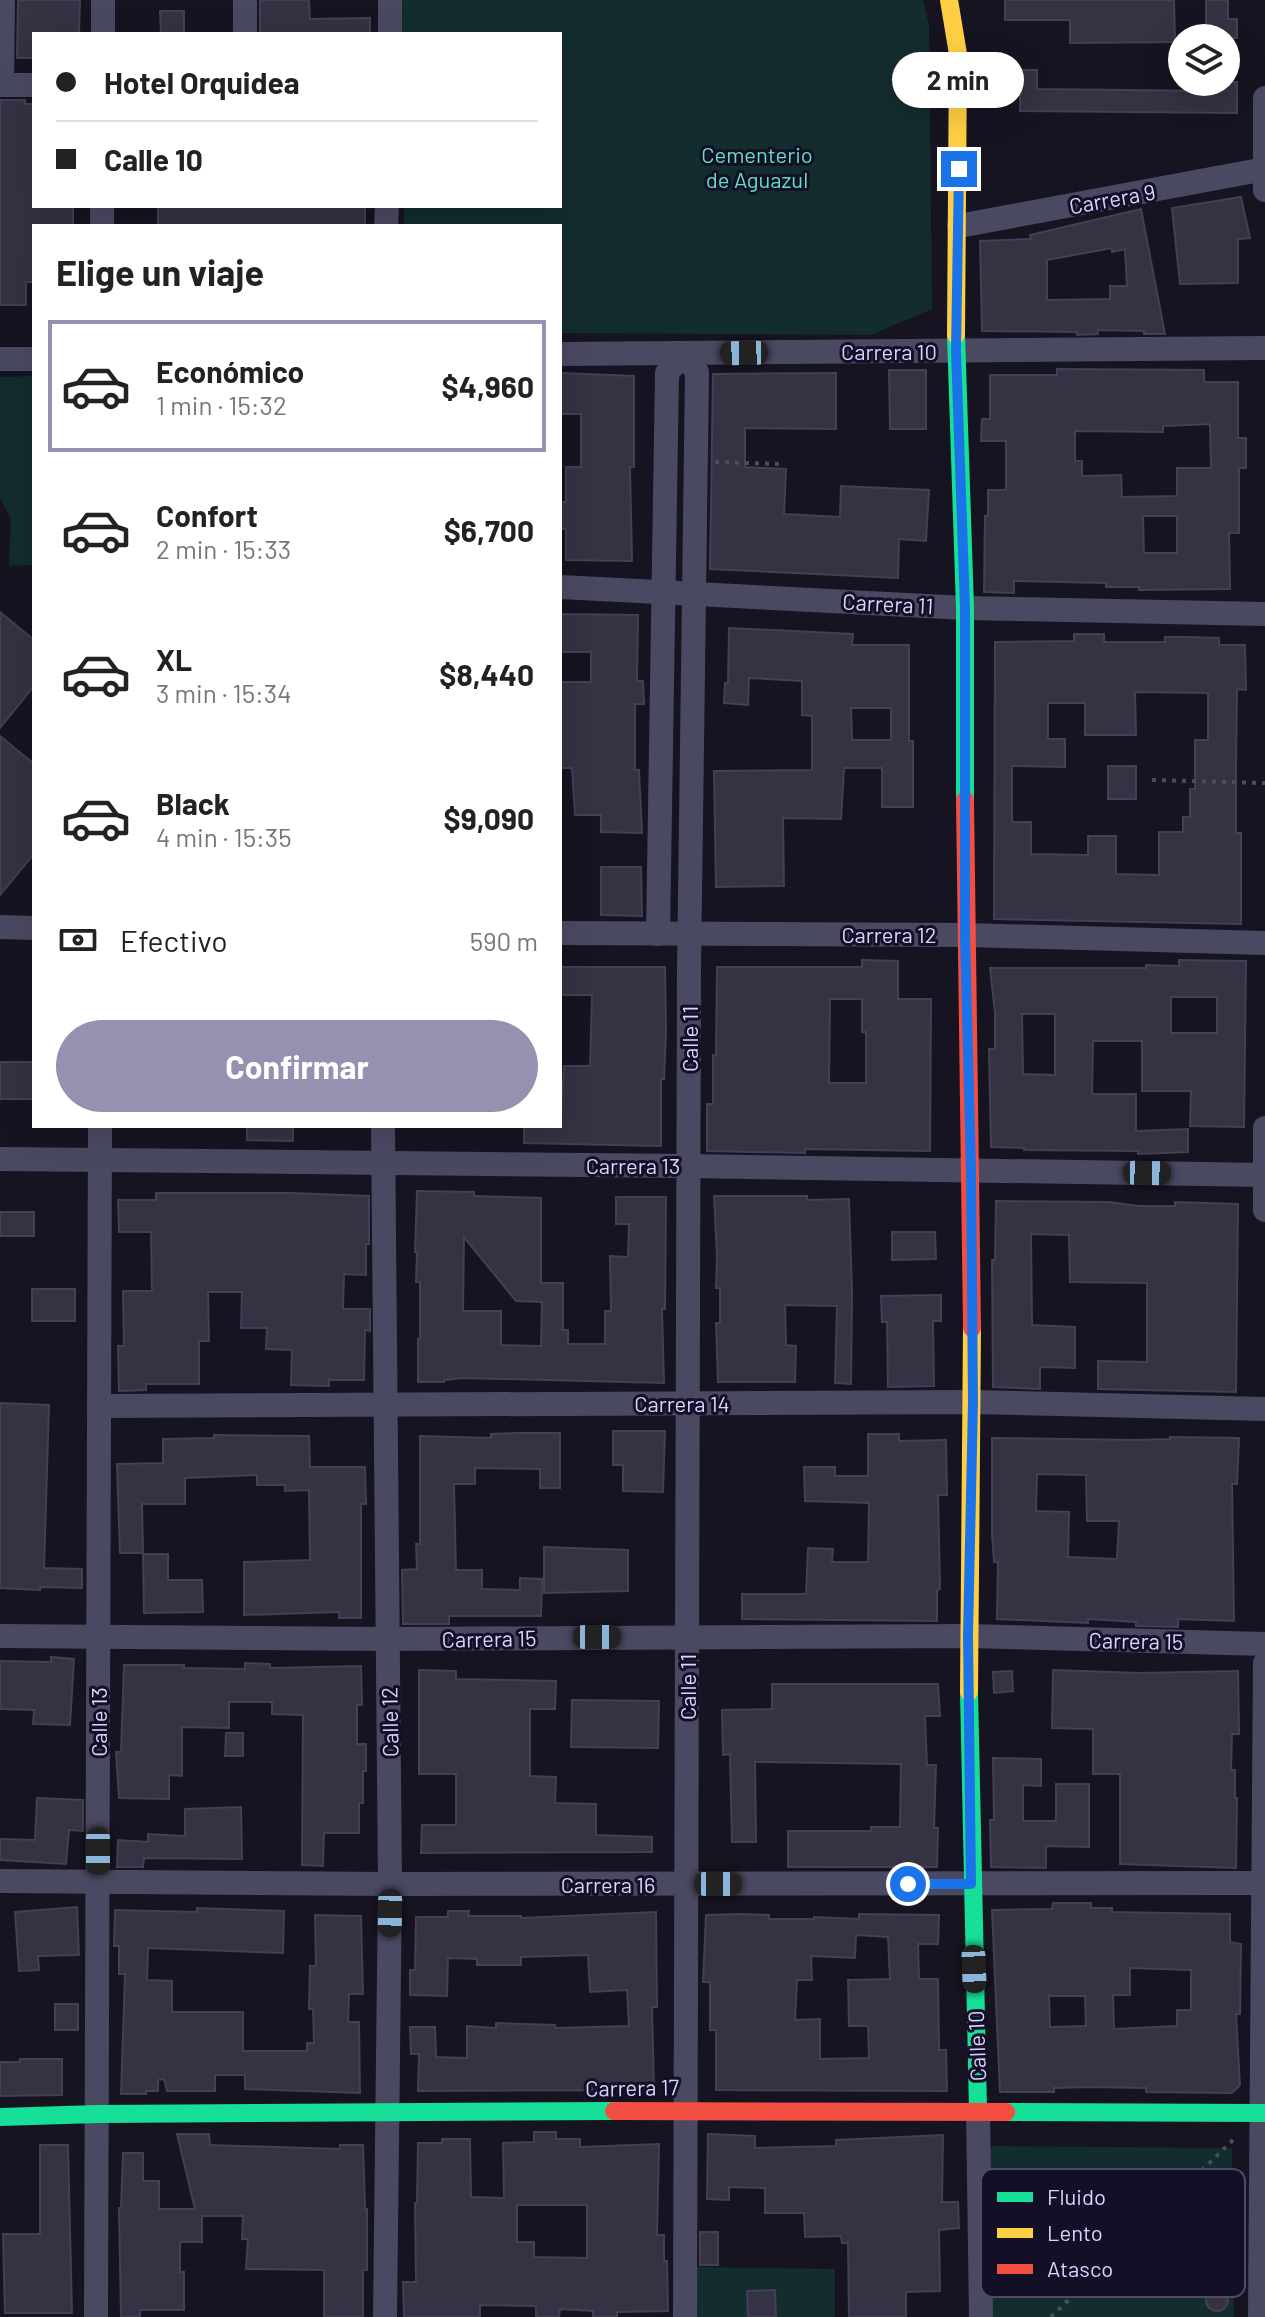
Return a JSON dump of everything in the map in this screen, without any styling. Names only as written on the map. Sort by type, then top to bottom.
[{"type":"street","points":[[3,0],[1,85],[32,85]]},
{"type":"street","points":[[103,0],[103,32]]},
{"type":"street","points":[[245,0],[245,32]]},
{"type":"street","points":[[390,0],[390,32]]},
{"type":"street","name":"Calle 10","points":[[949,0],[958,54],[956,351],[965,608],[965,935],[973,1402],[968,1636],[981,2317]]},
{"type":"street","points":[[1265,98],[1265,190]]},
{"type":"street","name":"Carrera 9","points":[[959,226],[1265,170]]},
{"type":"street","name":"Carrera 10","points":[[562,354],[1265,348]]},
{"type":"street","points":[[658,934],[667,373],[683,353]]},
{"type":"street","name":"Calle 11","points":[[683,353],[697,372],[689,934],[685,2317]]},
{"type":"street","points":[[0,359],[32,359]]},
{"type":"street","name":"Carrera 11","points":[[562,587],[965,608],[1265,614]]},
{"type":"street","points":[[0,927],[32,928]]},
{"type":"street","name":"Carrera 12","points":[[562,933],[965,935],[1265,943]]},
{"type":"street","name":"Calle 13","points":[[96,2317],[100,1128]]},
{"type":"street","name":"Calle 12","points":[[383,1128],[390,1884],[385,2317]]},
{"type":"street","points":[[1265,1128],[1265,1210]]},
{"type":"street","name":"Carrera 13","points":[[0,1159],[1265,1175]]},
{"type":"street","name":"Carrera 14","points":[[99,1406],[973,1402],[1265,1409]]},
{"type":"street","name":"Carrera 15","points":[[0,1636],[388,1639],[968,1636],[1265,1644]]},
{"type":"street","points":[[1260,2317],[1265,1663]]},
{"type":"street","name":"Carrera 16","points":[[0,1881],[1264,1883]]},
{"type":"street","name":"Carrera 17","points":[[0,2117],[685,2110],[1263,2113]]},
{"type":"path","points":[[696,461],[780,464]]},
{"type":"path","points":[[1152,780],[1265,783]]},
{"type":"path","points":[[1205,2169],[1263,2113]]},
{"type":"path","points":[[1051,2317],[1072,2297]]},
{"type":"green space","name":"Cementerio de Aguazul","points":[[402,0],[923,0],[929,26],[932,309],[871,335],[562,333],[562,224],[404,224],[404,208],[562,208],[562,32],[402,32]]},
{"type":"green space","points":[[32,376],[32,565],[9,566],[11,519],[0,498],[0,377]]},
{"type":"green space","points":[[987,2146],[1232,2148],[1232,2169],[987,2169]]},
{"type":"green space","points":[[692,2267],[835,2269],[835,2317],[692,2317]]},
{"type":"green space","points":[[987,2297],[1234,2297],[1234,2317],[987,2317]]},
{"type":"building","points":[[18,0],[80,0],[79,32],[32,32],[32,58],[17,58]]},
{"type":"building","points":[[260,0],[309,0],[310,19],[370,18],[370,32],[260,32]]},
{"type":"building","points":[[1005,0],[1174,0],[1175,24],[1168,24],[1168,42],[1070,43],[1070,20],[1005,20]]},
{"type":"building","points":[[1206,0],[1228,0],[1228,19],[1237,19],[1237,24],[1206,24]]},
{"type":"building","points":[[160,11],[184,11],[184,32],[161,32]]},
{"type":"building","points":[[984,70],[1037,70],[1037,89],[1168,90],[1168,96],[1237,96],[1237,113],[1020,111],[1020,95],[984,95]]},
{"type":"building","points":[[0,100],[25,100],[25,104],[32,104],[32,208],[73,208],[73,224],[32,224],[32,282],[26,282],[26,305],[0,305]]},
{"type":"building","points":[[1241,197],[1250,238],[1238,239],[1238,283],[1180,284],[1172,208]]},
{"type":"building","points":[[158,208],[365,208],[365,224],[158,224]]},
{"type":"building","points":[[1141,209],[1165,334],[1098,330],[1098,334],[1077,335],[1077,332],[982,331],[980,241],[1031,239],[1030,235]],"holes":[[[1112,248],[1112,252],[1125,249],[1127,286],[1110,286],[1110,299],[1047,300],[1047,260]]]},
{"type":"building","points":[[1057,369],[1204,370],[1204,382],[1238,382],[1238,438],[1246,438],[1246,468],[1239,468],[1239,533],[1229,533],[1230,589],[1139,590],[1139,587],[1106,587],[1106,583],[1014,581],[1014,593],[984,592],[988,490],[1006,490],[1006,441],[981,441],[982,419],[990,419],[990,375],[1057,375]],"holes":[[[1210,424],[1211,468],[1177,468],[1177,496],[1122,497],[1121,475],[1082,476],[1082,461],[1075,461],[1075,431],[1163,432],[1163,426]],[[1143,516],[1177,516],[1177,553],[1144,553]]]},
{"type":"building","points":[[889,370],[926,370],[926,429],[890,429]]},
{"type":"building","points":[[562,373],[634,376],[634,467],[630,467],[632,561],[566,560],[562,502],[566,502],[566,467],[581,467],[581,414],[562,414]]},
{"type":"building","points":[[836,373],[836,429],[745,428],[745,467],[786,469],[784,514],[840,517],[841,486],[929,490],[926,541],[899,539],[898,578],[710,569],[713,374]]},
{"type":"building","points":[[0,612],[32,638],[32,688],[0,728]]},
{"type":"building","points":[[562,614],[638,615],[637,681],[643,681],[644,704],[635,704],[635,770],[639,770],[642,833],[601,832],[601,815],[575,815],[572,768],[562,768],[562,682],[591,682],[591,652],[562,652]]},
{"type":"building","points":[[729,628],[853,634],[852,645],[909,645],[913,807],[882,807],[882,768],[844,768],[841,819],[783,818],[784,886],[716,887],[714,771],[812,770],[812,716],[802,715],[802,681],[749,678],[748,705],[724,703],[725,683],[728,683]],"holes":[[[851,708],[891,708],[891,740],[852,740]]]},
{"type":"building","points":[[1074,634],[1104,634],[1104,642],[1165,642],[1165,637],[1188,637],[1219,638],[1219,645],[1245,645],[1246,690],[1237,689],[1236,833],[1241,833],[1241,924],[994,919],[995,642],[1074,641]],"holes":[[[1135,692],[1208,693],[1208,740],[1195,740],[1195,789],[1190,789],[1190,817],[1183,817],[1183,832],[1159,832],[1159,875],[1116,874],[1116,836],[1088,836],[1088,855],[1031,854],[1031,822],[1012,822],[1012,766],[1065,767],[1065,739],[1048,739],[1048,703],[1085,703],[1085,735],[1136,735]]]},
{"type":"building","points":[[0,736],[32,762],[32,856],[0,895]]},
{"type":"building","points":[[1108,766],[1136,766],[1136,799],[1108,799]]},
{"type":"building","points":[[601,867],[641,867],[642,916],[601,915]]},
{"type":"building","points":[[862,960],[898,961],[898,999],[931,999],[930,1151],[707,1151],[707,1104],[713,1104],[713,1055],[716,1055],[717,967],[862,967]],"holes":[[[830,999],[862,999],[862,1032],[866,1032],[866,1083],[829,1083]]]},
{"type":"building","points":[[1179,960],[1246,961],[1244,1127],[1190,1126],[1191,1091],[1142,1091],[1142,1041],[1093,1041],[1092,1094],[1136,1094],[1136,1131],[1188,1129],[1188,1152],[1138,1154],[1138,1151],[991,1147],[989,1049],[995,1049],[995,1013],[990,968],[1179,966]],"holes":[[[1171,997],[1217,997],[1217,1033],[1171,1033]],[[1022,1014],[1055,1014],[1055,1075],[1023,1074]]]},
{"type":"building","points":[[562,967],[665,967],[666,1032],[664,1079],[661,1079],[661,1146],[524,1143],[524,1128],[562,1128],[564,1066],[590,1066],[592,995],[562,995]]},
{"type":"building","points":[[0,1062],[32,1062],[32,1099],[0,1099]]},
{"type":"building","points":[[247,1128],[293,1128],[293,1141],[247,1140]]},
{"type":"building","points":[[417,1191],[541,1198],[541,1283],[563,1283],[563,1330],[568,1330],[568,1344],[605,1344],[605,1311],[611,1311],[610,1256],[628,1257],[629,1224],[616,1224],[616,1197],[666,1197],[665,1309],[662,1309],[664,1383],[465,1378],[418,1382],[420,1282],[416,1282]],"holes":[[[464,1237],[516,1301],[542,1302],[541,1346],[501,1345],[501,1311],[463,1311]]]},
{"type":"building","points":[[156,1193],[369,1196],[366,1275],[344,1274],[343,1309],[370,1309],[370,1331],[365,1330],[364,1380],[329,1380],[329,1386],[291,1385],[292,1350],[266,1349],[267,1328],[241,1328],[242,1292],[208,1292],[209,1341],[199,1341],[199,1384],[146,1384],[146,1390],[119,1391],[118,1346],[124,1346],[123,1291],[152,1291],[151,1232],[119,1232],[118,1200],[156,1200]]},
{"type":"building","points":[[714,1196],[849,1199],[851,1384],[835,1383],[837,1306],[785,1305],[786,1345],[796,1346],[795,1382],[718,1382],[716,1323],[720,1323],[720,1288],[716,1288]]},
{"type":"building","points":[[996,1201],[1109,1202],[1139,1206],[1175,1206],[1175,1202],[1238,1204],[1236,1392],[1098,1389],[1098,1361],[1147,1362],[1147,1283],[1070,1282],[1069,1235],[1031,1234],[1032,1325],[1075,1327],[1075,1368],[1040,1367],[1040,1389],[993,1387],[992,1260],[995,1260]]},
{"type":"building","points":[[0,1212],[34,1212],[34,1236],[0,1236]]},
{"type":"building","points":[[892,1232],[935,1232],[936,1259],[892,1260]]},
{"type":"building","points":[[32,1289],[75,1289],[75,1321],[32,1321]]},
{"type":"building","points":[[941,1295],[941,1321],[933,1321],[934,1386],[888,1387],[887,1322],[882,1322],[881,1296]]},
{"type":"building","points":[[0,1403],[49,1405],[44,1568],[82,1569],[82,1588],[0,1588]]},
{"type":"building","points":[[613,1431],[665,1431],[663,1492],[623,1491],[623,1465],[613,1465]]},
{"type":"building","points":[[560,1433],[560,1488],[540,1488],[540,1469],[475,1468],[475,1484],[454,1484],[456,1570],[482,1570],[482,1589],[520,1590],[520,1578],[542,1579],[541,1616],[449,1616],[449,1624],[403,1624],[402,1570],[417,1569],[416,1544],[420,1544],[420,1436],[491,1438],[491,1434]]},
{"type":"building","points":[[868,1434],[899,1434],[899,1441],[946,1440],[947,1495],[938,1495],[940,1589],[937,1590],[937,1621],[742,1619],[742,1594],[806,1594],[808,1548],[833,1549],[832,1562],[868,1562],[869,1503],[805,1501],[804,1467],[835,1467],[835,1476],[868,1476]]},
{"type":"building","points":[[214,1435],[309,1436],[310,1467],[365,1467],[366,1504],[361,1504],[361,1618],[339,1618],[339,1612],[244,1615],[244,1562],[310,1560],[309,1490],[285,1491],[285,1485],[257,1485],[257,1475],[185,1478],[185,1504],[142,1504],[143,1553],[120,1553],[117,1464],[163,1463],[163,1439],[214,1438]]},
{"type":"building","points":[[992,1438],[1239,1438],[1237,1484],[1232,1484],[1234,1621],[1178,1619],[1178,1627],[1136,1626],[1136,1622],[1088,1619],[1088,1623],[997,1619],[998,1562],[994,1562],[992,1534]],"holes":[[[1037,1474],[1086,1475],[1087,1521],[1119,1521],[1117,1559],[1068,1557],[1069,1512],[1036,1511]]]},
{"type":"building","points":[[544,1547],[628,1550],[628,1591],[544,1593]]},
{"type":"building","points":[[143,1554],[168,1554],[168,1580],[202,1580],[203,1612],[144,1613]]},
{"type":"building","points":[[51,1657],[74,1659],[70,1725],[33,1724],[34,1710],[0,1709],[0,1661],[51,1662]]},
{"type":"building","points":[[245,1663],[270,1664],[270,1668],[361,1666],[362,1705],[357,1705],[357,1744],[366,1744],[366,1771],[363,1771],[363,1803],[359,1803],[359,1833],[324,1833],[323,1866],[302,1865],[303,1715],[272,1714],[272,1702],[229,1702],[229,1728],[182,1727],[182,1776],[169,1775],[169,1799],[119,1798],[116,1752],[121,1752],[124,1665],[245,1669]]},
{"type":"building","points":[[419,1670],[456,1671],[456,1679],[556,1681],[555,1709],[530,1709],[530,1776],[556,1777],[555,1803],[596,1804],[596,1835],[652,1837],[652,1852],[421,1853],[422,1825],[456,1825],[456,1774],[419,1774]]},
{"type":"building","points":[[1053,1670],[1139,1673],[1238,1671],[1239,1734],[1232,1734],[1231,1770],[1235,1770],[1237,1798],[1236,1868],[1120,1864],[1120,1774],[1093,1774],[1093,1729],[1052,1728]]},
{"type":"building","points":[[1012,1671],[1013,1691],[994,1693],[993,1672]]},
{"type":"building","points":[[772,1684],[938,1684],[940,1716],[925,1716],[927,1765],[936,1765],[934,1828],[938,1828],[937,1867],[788,1867],[788,1831],[871,1831],[871,1827],[900,1827],[901,1764],[755,1762],[756,1842],[732,1842],[730,1754],[723,1755],[722,1710],[772,1709]]},
{"type":"building","points":[[572,1700],[659,1701],[658,1748],[571,1747]]},
{"type":"building","points":[[226,1733],[243,1733],[243,1756],[225,1756]]},
{"type":"building","points":[[993,1758],[1041,1759],[1041,1786],[1023,1785],[1023,1821],[1056,1821],[1056,1784],[1089,1784],[1089,1847],[1046,1846],[1046,1868],[991,1867]]},
{"type":"building","points":[[37,1798],[83,1800],[83,1831],[69,1830],[66,1864],[0,1860],[0,1839],[35,1840]]},
{"type":"building","points":[[241,1807],[242,1859],[144,1858],[143,1867],[117,1867],[118,1840],[148,1842],[148,1834],[185,1836],[185,1809]]},
{"type":"building","points":[[1053,1903],[1091,1903],[1091,1908],[1112,1908],[1112,1912],[1230,1914],[1230,1942],[1241,1944],[1240,2014],[1236,2014],[1240,2085],[1232,2093],[1146,2092],[1146,2088],[1088,2087],[1054,2088],[1054,2092],[1000,2092],[992,1910],[1052,1909]],"holes":[[[1130,1968],[1191,1970],[1191,2010],[1177,2010],[1177,2026],[1114,2029],[1113,1995],[1130,1995]],[[1049,1996],[1085,1996],[1086,2026],[1050,2027]]]},
{"type":"building","points":[[77,1907],[79,1955],[38,1956],[39,1970],[19,1971],[15,1912]]},
{"type":"building","points":[[197,1908],[284,1911],[283,1953],[148,1948],[147,1980],[172,1981],[172,2012],[243,2012],[243,2051],[307,2051],[307,2043],[314,2043],[313,2009],[309,2009],[310,1966],[316,1966],[315,1915],[361,1916],[363,1994],[349,1994],[348,2022],[359,2022],[360,2093],[245,2089],[245,2075],[215,2075],[215,2091],[167,2091],[164,2079],[158,2080],[158,2091],[121,2094],[125,1974],[119,1974],[119,1946],[114,1946],[115,1910],[197,1912]]},
{"type":"building","points":[[448,1911],[469,1911],[468,1916],[521,1918],[656,1912],[657,2007],[652,2007],[654,2090],[418,2091],[419,2054],[411,2054],[410,2027],[435,2027],[436,2057],[467,2058],[467,2026],[496,2028],[496,2023],[555,2025],[555,2028],[629,2026],[627,1990],[590,1992],[588,1955],[521,1957],[521,1965],[477,1965],[477,1959],[448,1958],[447,1996],[410,1995],[410,1970],[415,1970],[416,1917],[448,1917]]},
{"type":"building","points":[[859,1914],[939,1915],[938,1944],[918,1944],[919,1979],[938,1979],[939,2050],[946,2050],[947,2091],[716,2090],[716,2030],[710,2030],[710,1982],[703,1982],[706,1915],[859,1919]],"holes":[[[856,1935],[888,1937],[890,1979],[848,1980],[849,2026],[868,2026],[869,2058],[820,2059],[820,2019],[795,2020],[797,1980],[812,1980],[811,1956],[855,1958]]]},
{"type":"building","points":[[55,2004],[78,2004],[78,2030],[55,2030]]},
{"type":"building","points":[[20,2059],[62,2059],[62,2095],[0,2096],[0,2062],[20,2062]]},
{"type":"building","points":[[534,2132],[556,2132],[556,2139],[580,2139],[580,2147],[659,2144],[657,2235],[664,2235],[668,2311],[617,2312],[617,2317],[593,2317],[593,2311],[560,2309],[559,2317],[536,2317],[536,2306],[480,2305],[480,2317],[404,2317],[403,2282],[416,2282],[418,2143],[470,2139],[471,2197],[504,2198],[503,2143],[534,2142]],"holes":[[[517,2205],[587,2205],[587,2258],[534,2257],[534,2242],[517,2242]]]},
{"type":"building","points":[[177,2134],[209,2134],[210,2145],[340,2149],[340,2145],[363,2145],[367,2270],[363,2270],[363,2317],[324,2317],[324,2270],[246,2269],[248,2239],[242,2239],[243,2216],[202,2216],[202,2242],[180,2242],[184,2310],[140,2310],[140,2317],[121,2317],[119,2208],[123,2153],[143,2153],[143,2181],[159,2181],[159,2209],[195,2209]]},
{"type":"building","points":[[708,2134],[755,2136],[755,2148],[836,2146],[836,2140],[943,2135],[942,2202],[958,2202],[959,2228],[939,2230],[940,2291],[906,2292],[906,2317],[849,2317],[848,2243],[842,2243],[841,2236],[805,2237],[804,2213],[765,2213],[765,2188],[729,2187],[729,2200],[707,2199]]},
{"type":"building","points":[[40,2145],[68,2145],[72,2313],[5,2313],[3,2234],[40,2234]]},
{"type":"building","points":[[700,2232],[718,2232],[718,2265],[700,2265]]},
{"type":"building","points":[[775,2290],[776,2317],[748,2317],[747,2291]]},
{"type":"building","points":[[1207,2297],[1227,2297],[1227,2304],[1217,2311],[1206,2300]]},
{"type":"traffic: fast","points":[[956,335],[965,608],[965,800]]},
{"type":"traffic: fast","points":[[969,1692],[978,2110]]},
{"type":"traffic: fast","points":[[0,2117],[614,2111]]},
{"type":"traffic: fast","points":[[1006,2112],[1265,2113]]},
{"type":"traffic: slow","points":[[949,0],[958,54],[956,335]]},
{"type":"traffic: slow","points":[[969,1692],[972,1328]]},
{"type":"traffic: jam","points":[[965,800],[972,1328]]},
{"type":"traffic: jam","points":[[614,2111],[1006,2112]]},
{"type":"route","points":[[908,1884],[971,1884],[968,1636],[973,1402],[965,935],[965,608],[956,351],[959,169]]}]
